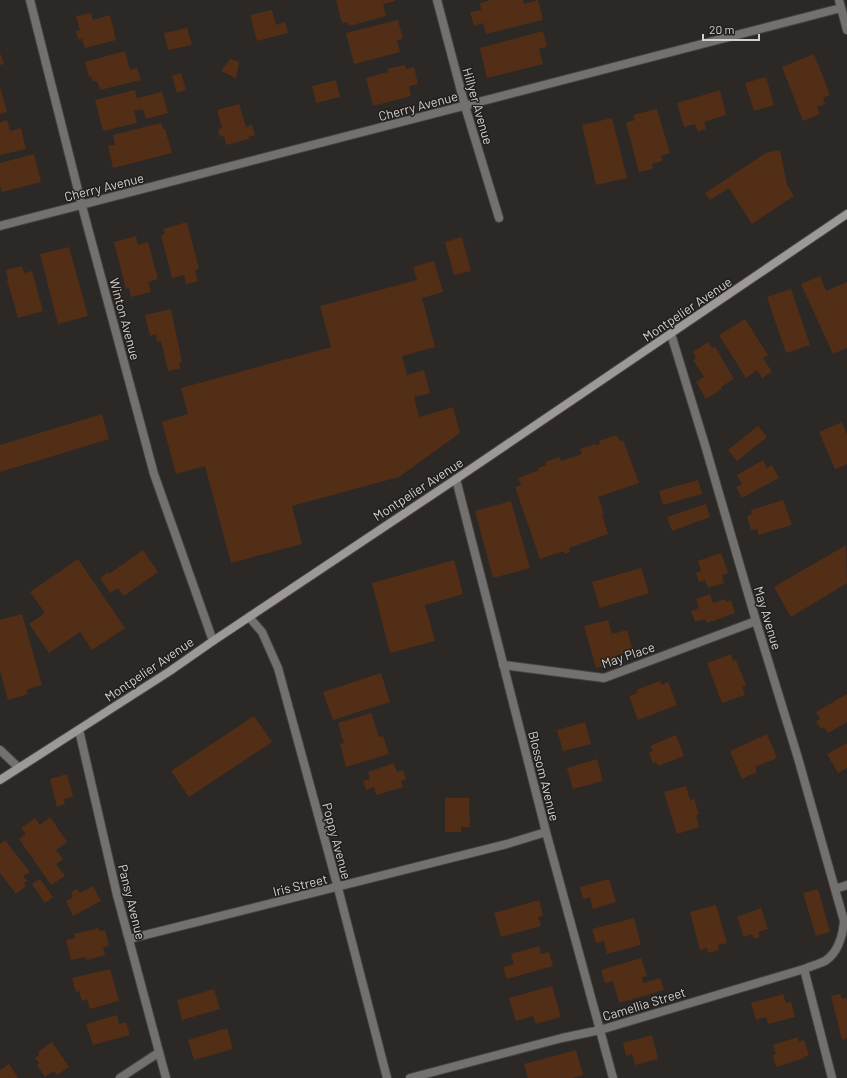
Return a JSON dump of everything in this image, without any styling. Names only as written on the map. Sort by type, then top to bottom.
[{"type":"street","name":"Winton Avenue","points":[[30,0],[82,206],[154,474],[213,641]]},
{"type":"street","name":"Hillyer Avenue","points":[[437,0],[465,106],[499,218]]},
{"type":"street","name":"Cherry Avenue","points":[[0,226],[465,106],[840,4]]},
{"type":"street","points":[[840,4],[847,30]]},
{"type":"street","name":"Montpelier Avenue","points":[[0,780],[18,767],[80,730],[170,671],[847,214]]},
{"type":"street","name":"May Avenue","points":[[671,334],[800,765],[840,908]]},
{"type":"street","name":"Blossom Avenue","points":[[456,479],[546,832],[613,1078]]},
{"type":"street","name":"Poppy Avenue","points":[[249,617],[262,632],[278,668],[338,888],[387,1078]]},
{"type":"street","name":"May Place","points":[[503,665],[604,678],[756,621]]},
{"type":"street","name":"Pansy Avenue","points":[[80,730],[116,888],[158,1053],[166,1078]]},
{"type":"street","points":[[0,750],[18,767]]},
{"type":"street","name":"Iris Street","points":[[129,939],[338,888],[507,844],[546,832]]},
{"type":"street","points":[[835,889],[847,885]]},
{"type":"street","name":"Camellia Street","points":[[410,1078],[562,1038],[600,1030],[804,969],[825,961],[832,955],[839,943],[843,930],[844,921],[840,908]]},
{"type":"street","points":[[804,969],[832,1078]]},
{"type":"street","points":[[120,1078],[158,1053]]},
{"type":"building","points":[[336,0],[395,1],[383,4],[386,16],[349,26],[348,22],[342,23]]},
{"type":"building","points":[[491,0],[523,0],[524,4],[538,0],[543,20],[486,34],[483,23],[474,26],[470,12],[481,10],[480,3]]},
{"type":"building","points":[[272,10],[276,25],[285,22],[288,33],[257,41],[250,15]]},
{"type":"building","points":[[91,13],[93,20],[110,15],[116,40],[85,48],[82,39],[78,39],[76,31],[80,30],[76,16]]},
{"type":"building","points":[[398,20],[403,39],[397,40],[400,52],[354,64],[346,33]]},
{"type":"building","points":[[187,28],[192,45],[168,50],[164,33]]},
{"type":"building","points":[[543,31],[547,47],[539,49],[543,64],[487,78],[480,48]]},
{"type":"building","points":[[125,51],[130,70],[137,68],[141,80],[100,90],[97,81],[93,82],[91,76],[89,77],[85,62]]},
{"type":"building","points":[[0,53],[4,64],[0,65]]},
{"type":"building","points":[[814,54],[830,95],[823,98],[825,104],[817,107],[820,114],[803,121],[782,67]]},
{"type":"building","points":[[230,59],[239,62],[236,78],[221,71]]},
{"type":"building","points":[[405,65],[406,69],[414,67],[418,84],[409,86],[411,96],[373,106],[366,78],[388,72],[387,69]]},
{"type":"building","points":[[181,73],[186,90],[177,93],[172,76]]},
{"type":"building","points":[[766,77],[774,105],[754,111],[745,83]]},
{"type":"building","points":[[336,80],[340,97],[316,103],[312,86]]},
{"type":"building","points":[[0,87],[7,112],[0,114]]},
{"type":"building","points":[[135,90],[137,98],[162,92],[168,113],[146,119],[143,109],[134,111],[137,123],[103,131],[95,100]]},
{"type":"building","points":[[720,90],[726,115],[704,122],[706,129],[698,132],[695,124],[684,127],[677,103]]},
{"type":"building","points":[[239,104],[246,127],[252,125],[255,135],[248,137],[249,139],[226,145],[224,136],[220,137],[218,129],[222,128],[217,110]]},
{"type":"building","points":[[657,109],[670,153],[661,156],[663,161],[652,164],[653,169],[639,172],[626,123],[635,120],[633,115]]},
{"type":"building","points":[[612,118],[627,178],[596,185],[582,125]]},
{"type":"building","points":[[7,120],[10,131],[21,128],[26,149],[0,155],[0,122]]},
{"type":"building","points":[[161,123],[163,129],[165,129],[172,153],[113,168],[108,146],[115,145],[113,135]]},
{"type":"building","points":[[780,150],[787,185],[794,196],[752,224],[729,188],[710,200],[705,193],[766,153]]},
{"type":"building","points":[[34,154],[41,182],[2,192],[0,186],[0,163]]},
{"type":"building","points":[[187,222],[199,269],[195,270],[198,281],[186,284],[184,275],[172,278],[161,235],[165,234],[163,229]]},
{"type":"building","points":[[136,236],[138,245],[148,242],[158,279],[148,282],[151,292],[131,297],[129,288],[126,289],[114,242]]},
{"type":"building","points":[[462,237],[471,271],[454,275],[445,242]]},
{"type":"building","points":[[69,247],[88,316],[58,324],[40,254]]},
{"type":"building","points":[[434,261],[443,292],[422,298],[435,347],[402,356],[407,375],[424,370],[430,393],[414,397],[419,417],[453,407],[460,433],[399,477],[292,506],[302,544],[231,563],[205,466],[176,474],[162,422],[188,414],[181,388],[331,347],[320,306],[417,280],[413,267]]},
{"type":"building","points":[[22,266],[24,273],[32,271],[43,311],[18,318],[7,280],[6,270]]},
{"type":"building","points":[[820,276],[826,291],[847,282],[847,348],[833,354],[801,284]]},
{"type":"building","points":[[791,289],[810,345],[786,353],[767,297]]},
{"type":"building","points":[[171,309],[182,362],[179,363],[180,369],[168,371],[161,341],[157,342],[156,334],[150,336],[145,315]]},
{"type":"building","points":[[745,319],[768,355],[763,358],[772,372],[762,378],[757,370],[746,378],[719,335]]},
{"type":"building","points":[[708,342],[712,348],[715,347],[734,379],[706,399],[696,382],[704,377],[693,360],[696,358],[693,352]]},
{"type":"building","points":[[102,414],[109,439],[0,472],[0,445]]},
{"type":"building","points":[[842,422],[847,434],[847,464],[835,469],[819,432]]},
{"type":"building","points":[[758,426],[767,437],[737,461],[728,450]]},
{"type":"building","points":[[616,435],[620,441],[623,440],[639,483],[598,497],[604,514],[602,515],[608,534],[569,548],[570,552],[564,554],[564,551],[540,559],[515,487],[521,485],[518,478],[539,470],[538,468],[546,465],[545,462],[560,457],[561,461],[582,454],[580,449],[595,444],[596,446],[600,444],[599,441]]},
{"type":"building","points":[[763,460],[767,468],[772,465],[779,478],[742,498],[736,487],[742,484],[737,475]]},
{"type":"building","points":[[698,480],[702,494],[663,505],[659,491]]},
{"type":"building","points":[[783,500],[792,525],[759,535],[757,529],[751,530],[747,516],[752,514],[751,510]]},
{"type":"building","points":[[511,501],[530,568],[493,578],[475,511]]},
{"type":"building","points":[[706,504],[710,517],[672,531],[667,517]]},
{"type":"building","points":[[846,545],[847,583],[791,617],[774,587]]},
{"type":"building","points":[[143,550],[158,572],[124,596],[118,588],[110,593],[100,578],[108,572],[109,574]]},
{"type":"building","points":[[721,553],[728,573],[722,575],[724,583],[708,588],[705,580],[699,582],[696,573],[701,571],[698,561]]},
{"type":"building","points":[[78,559],[125,628],[92,650],[80,632],[49,653],[29,624],[45,613],[30,592]]},
{"type":"building","points":[[454,560],[463,594],[425,605],[435,641],[390,653],[372,583]]},
{"type":"building","points":[[641,568],[649,593],[600,608],[592,582]]},
{"type":"building","points":[[710,594],[713,603],[725,599],[726,602],[731,600],[735,613],[707,623],[705,619],[695,622],[691,611],[699,608],[696,599]]},
{"type":"building","points":[[22,614],[42,685],[26,690],[28,694],[8,700],[0,671],[0,620]]},
{"type":"building","points":[[608,620],[612,634],[627,630],[633,651],[617,655],[619,662],[596,668],[584,626]]},
{"type":"building","points":[[731,654],[733,661],[736,660],[746,685],[742,686],[745,695],[722,703],[707,663]]},
{"type":"building","points":[[381,673],[390,702],[333,720],[323,692]]},
{"type":"building","points":[[660,681],[662,685],[668,682],[677,705],[638,720],[629,696],[637,693],[636,690]]},
{"type":"building","points":[[847,694],[847,722],[828,733],[824,727],[821,729],[816,721],[820,719],[816,712]]},
{"type":"building","points":[[371,713],[379,737],[383,736],[389,754],[346,767],[340,744],[344,743],[338,723]]},
{"type":"building","points":[[254,716],[272,742],[189,797],[171,771]]},
{"type":"building","points":[[585,722],[591,744],[563,751],[557,730]]},
{"type":"building","points":[[767,734],[777,758],[755,767],[757,772],[742,779],[730,751]]},
{"type":"building","points":[[676,735],[684,756],[658,766],[656,762],[653,763],[649,753],[653,751],[650,746]]},
{"type":"building","points":[[847,743],[847,768],[838,773],[827,754]]},
{"type":"building","points":[[597,759],[603,781],[573,789],[567,768]]},
{"type":"building","points":[[394,763],[397,772],[403,770],[406,779],[401,781],[403,787],[376,795],[374,787],[366,790],[363,781],[370,779],[368,772]]},
{"type":"building","points":[[67,774],[73,797],[64,799],[65,804],[57,807],[50,779]]},
{"type":"building","points":[[686,786],[690,800],[694,799],[699,814],[696,815],[699,827],[677,834],[664,792]]},
{"type":"building","points":[[445,798],[469,798],[470,827],[461,827],[461,832],[445,832]]},
{"type":"building","points":[[50,817],[67,842],[56,850],[63,859],[56,864],[65,876],[51,885],[19,839],[26,834],[21,828],[35,818],[40,825]]},
{"type":"building","points":[[5,840],[30,872],[23,876],[27,881],[24,883],[26,886],[16,894],[0,873],[0,844]]},
{"type":"building","points":[[40,879],[53,897],[45,903],[32,884]]},
{"type":"building","points":[[609,879],[616,902],[593,909],[590,897],[583,899],[580,887]]},
{"type":"building","points":[[93,886],[101,901],[73,916],[66,901],[73,897],[71,892],[77,889],[80,893]]},
{"type":"building","points":[[818,889],[830,932],[816,936],[803,893]]},
{"type":"building","points":[[539,900],[543,916],[538,917],[541,926],[501,937],[494,913]]},
{"type":"building","points":[[716,905],[727,943],[718,945],[719,950],[708,953],[707,948],[700,950],[690,912]]},
{"type":"building","points":[[761,908],[768,929],[758,932],[760,937],[754,939],[752,934],[744,937],[737,917]]},
{"type":"building","points":[[634,918],[641,945],[607,954],[604,941],[596,943],[592,929]]},
{"type":"building","points":[[99,928],[99,931],[105,930],[109,946],[103,947],[105,955],[87,960],[86,957],[71,960],[66,940],[75,938],[74,934]]},
{"type":"building","points":[[539,946],[541,954],[549,952],[553,966],[507,979],[503,967],[514,964],[511,954]]},
{"type":"building","points":[[641,958],[647,976],[642,977],[643,983],[660,978],[664,990],[619,1003],[613,981],[605,983],[601,970]]},
{"type":"building","points":[[110,969],[119,1001],[90,1009],[87,999],[82,1001],[79,991],[76,992],[72,978]]},
{"type":"building","points":[[552,986],[561,1017],[536,1024],[533,1016],[516,1021],[509,998]]},
{"type":"building","points":[[214,989],[220,1009],[182,1020],[177,1000]]},
{"type":"building","points":[[783,994],[786,1003],[791,1002],[795,1017],[768,1024],[766,1017],[756,1020],[751,1003]]},
{"type":"building","points":[[840,994],[842,999],[846,998],[847,1001],[847,1038],[842,1040],[831,996]]},
{"type":"building","points":[[117,1015],[119,1024],[126,1022],[130,1035],[93,1045],[86,1024]]},
{"type":"building","points":[[227,1028],[233,1049],[194,1060],[188,1040]]},
{"type":"building","points":[[652,1035],[658,1059],[635,1065],[632,1054],[626,1056],[623,1043]]},
{"type":"building","points":[[798,1037],[799,1042],[804,1040],[809,1055],[804,1057],[805,1058],[776,1067],[773,1055],[776,1054],[773,1045]]},
{"type":"building","points":[[52,1042],[69,1067],[57,1075],[54,1071],[45,1077],[37,1065],[39,1063],[35,1058],[39,1055],[38,1052]]},
{"type":"building","points":[[576,1050],[583,1075],[572,1078],[528,1078],[524,1064]]},
{"type":"building","points":[[9,1064],[18,1078],[0,1078],[0,1070]]}]
